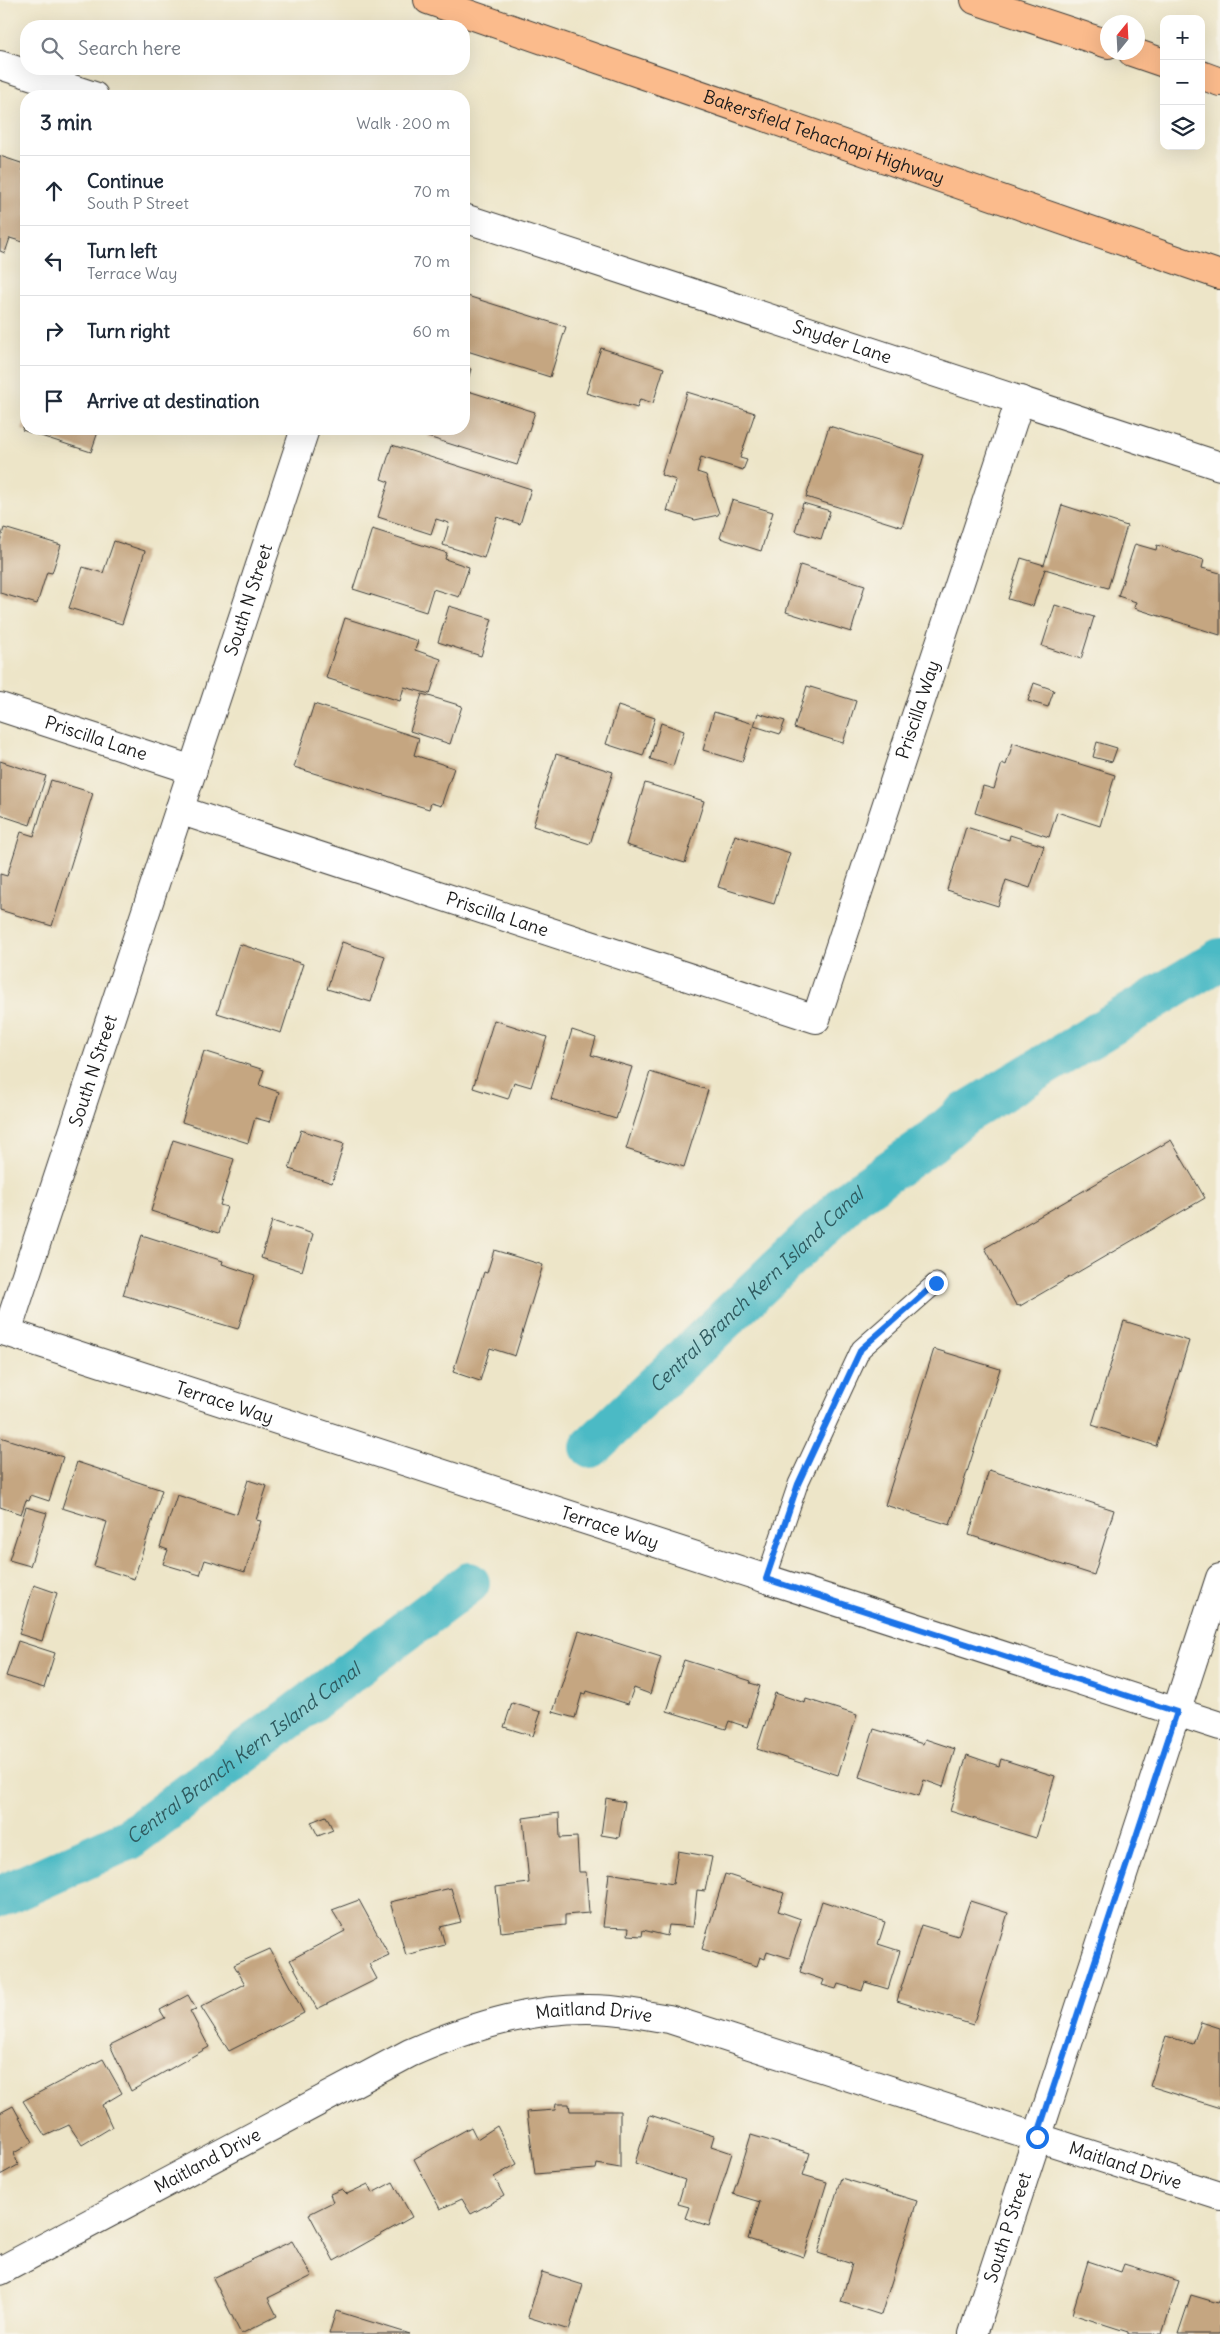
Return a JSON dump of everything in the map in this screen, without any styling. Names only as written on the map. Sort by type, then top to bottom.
[{"type":"highway","name":"Bakersfield Tehachapi Highway","points":[[428,0],[1220,275]]},
{"type":"highway","points":[[974,0],[1100,41]]},
{"type":"highway","points":[[1145,56],[1160,62]]},
{"type":"highway","points":[[1205,77],[1220,82]]},
{"type":"street","points":[[0,65],[20,72]]},
{"type":"street","points":[[30,75],[76,90]]},
{"type":"street","name":"Snyder Lane","points":[[470,220],[1220,466]]},
{"type":"street","name":"Priscilla Way","points":[[816,1019],[1020,400]]},
{"type":"street","name":"South N Street","points":[[4,1331],[193,770],[303,435]]},
{"type":"street","name":"Priscilla Lane","points":[[0,706],[193,770]]},
{"type":"street","name":"Priscilla Lane","points":[[179,810],[816,1019]]},
{"type":"street","name":"Terrace Way","points":[[4,1331],[1220,1726]]},
{"type":"street","name":"South P Street","points":[[973,2334],[1220,1578]]},
{"type":"street","name":"Maitland Drive","points":[[0,2271],[410,2053],[452,2035],[501,2019],[553,2011],[611,2010],[669,2019],[1220,2196]]},
{"type":"lane","points":[[766,1579],[798,1484],[861,1349],[936,1283]]},
{"type":"building","points":[[0,156],[20,163],[20,241],[10,238],[5,253],[0,251]]},
{"type":"building","points":[[470,297],[566,327],[550,377],[470,352]]},
{"type":"building","points":[[601,348],[664,368],[653,403],[640,399],[637,408],[586,393]]},
{"type":"building","points":[[470,392],[535,412],[517,465],[428,437],[429,435],[470,435]]},
{"type":"building","points":[[687,392],[755,413],[740,458],[747,460],[743,470],[701,457],[697,472],[706,475],[719,513],[718,515],[695,520],[667,511],[676,480],[661,475]]},
{"type":"building","points":[[829,426],[924,455],[902,527],[806,497]]},
{"type":"building","points":[[38,435],[97,435],[91,452]]},
{"type":"building","points":[[392,445],[531,489],[520,524],[497,517],[484,558],[443,545],[449,523],[436,519],[431,534],[378,517],[389,482],[381,479]]},
{"type":"building","points":[[732,500],[773,512],[761,551],[720,538]]},
{"type":"building","points":[[803,503],[830,511],[821,539],[795,531]]},
{"type":"building","points":[[1062,505],[1127,526],[1108,588],[1045,569],[1033,606],[1008,599],[1021,558],[1044,565]]},
{"type":"building","points":[[4,528],[61,545],[52,573],[47,572],[37,604],[0,593],[0,542]]},
{"type":"building","points":[[372,529],[447,553],[445,559],[469,567],[459,597],[433,589],[426,612],[353,589]]},
{"type":"building","points":[[114,541],[145,551],[122,624],[69,608],[83,567],[103,573]]},
{"type":"building","points":[[1135,544],[1156,550],[1157,545],[1204,560],[1202,568],[1220,573],[1220,635],[1134,608],[1136,602],[1118,596]]},
{"type":"building","points":[[800,565],[865,585],[851,632],[786,612]]},
{"type":"building","points":[[1055,605],[1094,617],[1081,659],[1042,646]]},
{"type":"building","points":[[449,606],[492,619],[481,656],[438,642]]},
{"type":"building","points":[[345,618],[418,641],[415,650],[441,659],[430,694],[404,687],[400,701],[326,678]]},
{"type":"building","points":[[1034,683],[1054,690],[1048,707],[1028,701]]},
{"type":"building","points":[[807,686],[856,701],[843,743],[794,728]]},
{"type":"building","points":[[422,694],[462,706],[450,744],[410,731]]},
{"type":"building","points":[[314,704],[419,738],[414,755],[454,768],[441,806],[431,803],[429,809],[294,767]]},
{"type":"building","points":[[618,706],[655,718],[643,756],[606,744]]},
{"type":"building","points":[[714,712],[754,724],[742,762],[703,750]]},
{"type":"building","points":[[758,713],[785,721],[780,734],[754,726]]},
{"type":"building","points":[[661,723],[684,731],[673,766],[650,759]]},
{"type":"building","points":[[1097,742],[1117,748],[1112,762],[1093,757]]},
{"type":"building","points":[[1013,743],[1115,775],[1100,826],[1057,812],[1049,837],[975,813],[983,786],[994,789],[1002,763],[1006,765]]},
{"type":"building","points":[[556,754],[613,772],[590,844],[533,826]]},
{"type":"building","points":[[0,761],[46,776],[30,825],[0,815]]},
{"type":"building","points":[[51,780],[93,793],[52,926],[0,910],[0,874],[7,876],[21,832],[34,836]]},
{"type":"building","points":[[645,783],[704,801],[685,863],[626,845]]},
{"type":"building","points":[[966,827],[1009,840],[1010,835],[1044,846],[1030,888],[1006,880],[998,906],[947,890]]},
{"type":"building","points":[[735,835],[790,853],[774,904],[718,887]]},
{"type":"building","points":[[342,942],[385,956],[371,1002],[327,989]]},
{"type":"building","points":[[239,944],[303,964],[281,1033],[217,1013]]},
{"type":"building","points":[[494,1020],[547,1037],[531,1087],[514,1082],[508,1099],[473,1088]]},
{"type":"building","points":[[572,1030],[596,1038],[591,1055],[632,1067],[616,1119],[551,1099]]},
{"type":"building","points":[[204,1051],[264,1070],[259,1085],[279,1092],[270,1122],[255,1118],[248,1143],[182,1122]]},
{"type":"building","points":[[650,1072],[708,1090],[684,1167],[626,1149]]},
{"type":"building","points":[[301,1130],[344,1144],[332,1183],[289,1169]]},
{"type":"building","points":[[173,1140],[234,1159],[220,1205],[227,1207],[219,1233],[151,1211]]},
{"type":"building","points":[[1171,1140],[1205,1198],[1020,1306],[1016,1305],[985,1248]]},
{"type":"building","points":[[272,1221],[313,1234],[302,1271],[261,1258]]},
{"type":"building","points":[[142,1235],[223,1261],[222,1264],[255,1275],[238,1329],[123,1295]]},
{"type":"building","points":[[494,1250],[543,1265],[515,1356],[490,1348],[480,1381],[453,1372],[484,1272],[487,1273]]},
{"type":"building","points":[[1124,1321],[1189,1341],[1156,1446],[1092,1425]]},
{"type":"building","points":[[934,1349],[1000,1369],[950,1525],[885,1505]]},
{"type":"building","points":[[0,1437],[63,1457],[49,1501],[31,1495],[29,1501],[26,1500],[21,1514],[0,1507]]},
{"type":"building","points":[[77,1462],[162,1490],[134,1579],[94,1566],[107,1522],[62,1508]]},
{"type":"building","points":[[989,1470],[1114,1510],[1094,1575],[969,1535]]},
{"type":"building","points":[[248,1480],[267,1486],[256,1520],[261,1521],[245,1572],[205,1560],[200,1575],[163,1564],[168,1550],[160,1547],[177,1495],[237,1514]]},
{"type":"building","points":[[26,1507],[47,1513],[30,1566],[9,1560]]},
{"type":"building","points":[[34,1585],[57,1593],[42,1641],[19,1634]]},
{"type":"building","points":[[579,1631],[661,1657],[650,1694],[634,1688],[628,1704],[587,1691],[586,1694],[582,1693],[575,1718],[553,1712]]},
{"type":"building","points":[[18,1641],[55,1653],[44,1688],[6,1676]]},
{"type":"building","points":[[684,1660],[751,1681],[750,1683],[760,1686],[747,1727],[729,1721],[726,1729],[667,1711]]},
{"type":"building","points":[[775,1693],[805,1703],[806,1699],[857,1715],[838,1775],[757,1749]]},
{"type":"building","points":[[512,1703],[541,1712],[533,1736],[504,1727]]},
{"type":"building","points":[[874,1729],[923,1744],[925,1739],[955,1749],[943,1787],[924,1780],[919,1796],[859,1777]]},
{"type":"building","points":[[967,1755],[999,1766],[1001,1759],[1055,1776],[1036,1838],[950,1811]]},
{"type":"building","points":[[606,1798],[625,1802],[619,1838],[601,1835]]},
{"type":"building","points":[[559,1813],[560,1838],[577,1837],[579,1872],[586,1872],[589,1913],[565,1915],[565,1925],[501,1932],[496,1887],[529,1883],[523,1818]]},
{"type":"building","points":[[326,1816],[333,1830],[318,1836],[311,1822]]},
{"type":"building","points":[[678,1851],[712,1857],[705,1891],[697,1890],[693,1927],[669,1925],[667,1936],[643,1930],[642,1936],[628,1935],[629,1928],[603,1927],[609,1873],[673,1884]]},
{"type":"building","points":[[725,1874],[784,1893],[778,1911],[801,1919],[789,1958],[767,1951],[765,1959],[760,1957],[757,1966],[702,1949]]},
{"type":"building","points":[[451,1888],[461,1922],[440,1927],[445,1945],[406,1955],[390,1902]]},
{"type":"building","points":[[359,1900],[389,1955],[369,1964],[377,1979],[317,2009],[290,1960],[345,1931],[332,1910]]},
{"type":"building","points":[[822,1901],[885,1922],[878,1944],[900,1951],[888,1989],[865,1982],[862,1991],[838,1984],[836,1989],[822,1985],[824,1980],[800,1972]]},
{"type":"building","points":[[970,1901],[1008,1913],[973,2025],[897,2001],[921,1925],[958,1936]]},
{"type":"building","points":[[270,1949],[304,2013],[229,2051],[201,2007],[245,1984],[234,1965]]},
{"type":"building","points":[[188,1995],[196,2009],[190,2011],[209,2047],[131,2091],[110,2045],[165,2018],[160,2010]]},
{"type":"building","points":[[1201,2022],[1220,2028],[1220,2108],[1150,2086],[1166,2036],[1193,2044]]},
{"type":"building","points":[[103,2059],[122,2093],[102,2105],[112,2127],[82,2145],[69,2125],[45,2136],[23,2101]]},
{"type":"building","points":[[556,2104],[569,2104],[570,2111],[620,2111],[620,2168],[597,2164],[596,2169],[535,2174],[527,2112],[555,2110]]},
{"type":"building","points":[[13,2106],[33,2142],[14,2153],[18,2165],[0,2175],[0,2113]]},
{"type":"building","points":[[650,2115],[714,2136],[711,2146],[732,2153],[709,2226],[685,2218],[689,2207],[678,2204],[685,2180],[635,2163]]},
{"type":"building","points":[[497,2126],[517,2164],[494,2177],[504,2196],[471,2214],[462,2199],[440,2209],[414,2159],[471,2127],[477,2139]]},
{"type":"building","points":[[751,2135],[810,2153],[803,2175],[827,2182],[804,2257],[748,2239],[760,2202],[733,2194]]},
{"type":"building","points":[[841,2178],[917,2201],[881,2315],[841,2302],[852,2264],[818,2253]]},
{"type":"building","points":[[393,2182],[412,2217],[334,2261],[309,2214],[333,2202],[330,2194],[342,2189],[347,2194],[368,2184],[372,2193]]},
{"type":"building","points":[[292,2241],[312,2276],[268,2298],[277,2316],[241,2334],[213,2278]]},
{"type":"building","points":[[1088,2261],[1121,2272],[1124,2264],[1179,2281],[1162,2334],[1128,2334],[1128,2332],[1072,2314]]},
{"type":"building","points":[[542,2272],[583,2285],[569,2330],[528,2317]]},
{"type":"building","points":[[1191,2295],[1218,2303],[1220,2300],[1220,2334],[1178,2334]]},
{"type":"building","points":[[336,2311],[410,2334],[329,2334]]},
{"type":"waterway","name":"Central Branch Kern Island Canal","points":[[591,1447],[854,1196],[930,1143],[964,1114],[1220,959]]},
{"type":"waterway","name":"Central Branch Kern Island Canal","points":[[0,1897],[129,1839],[469,1583]]},
{"type":"route","points":[[936,1283],[861,1349],[798,1484],[766,1579],[1177,1712],[1037,2137]]}]
